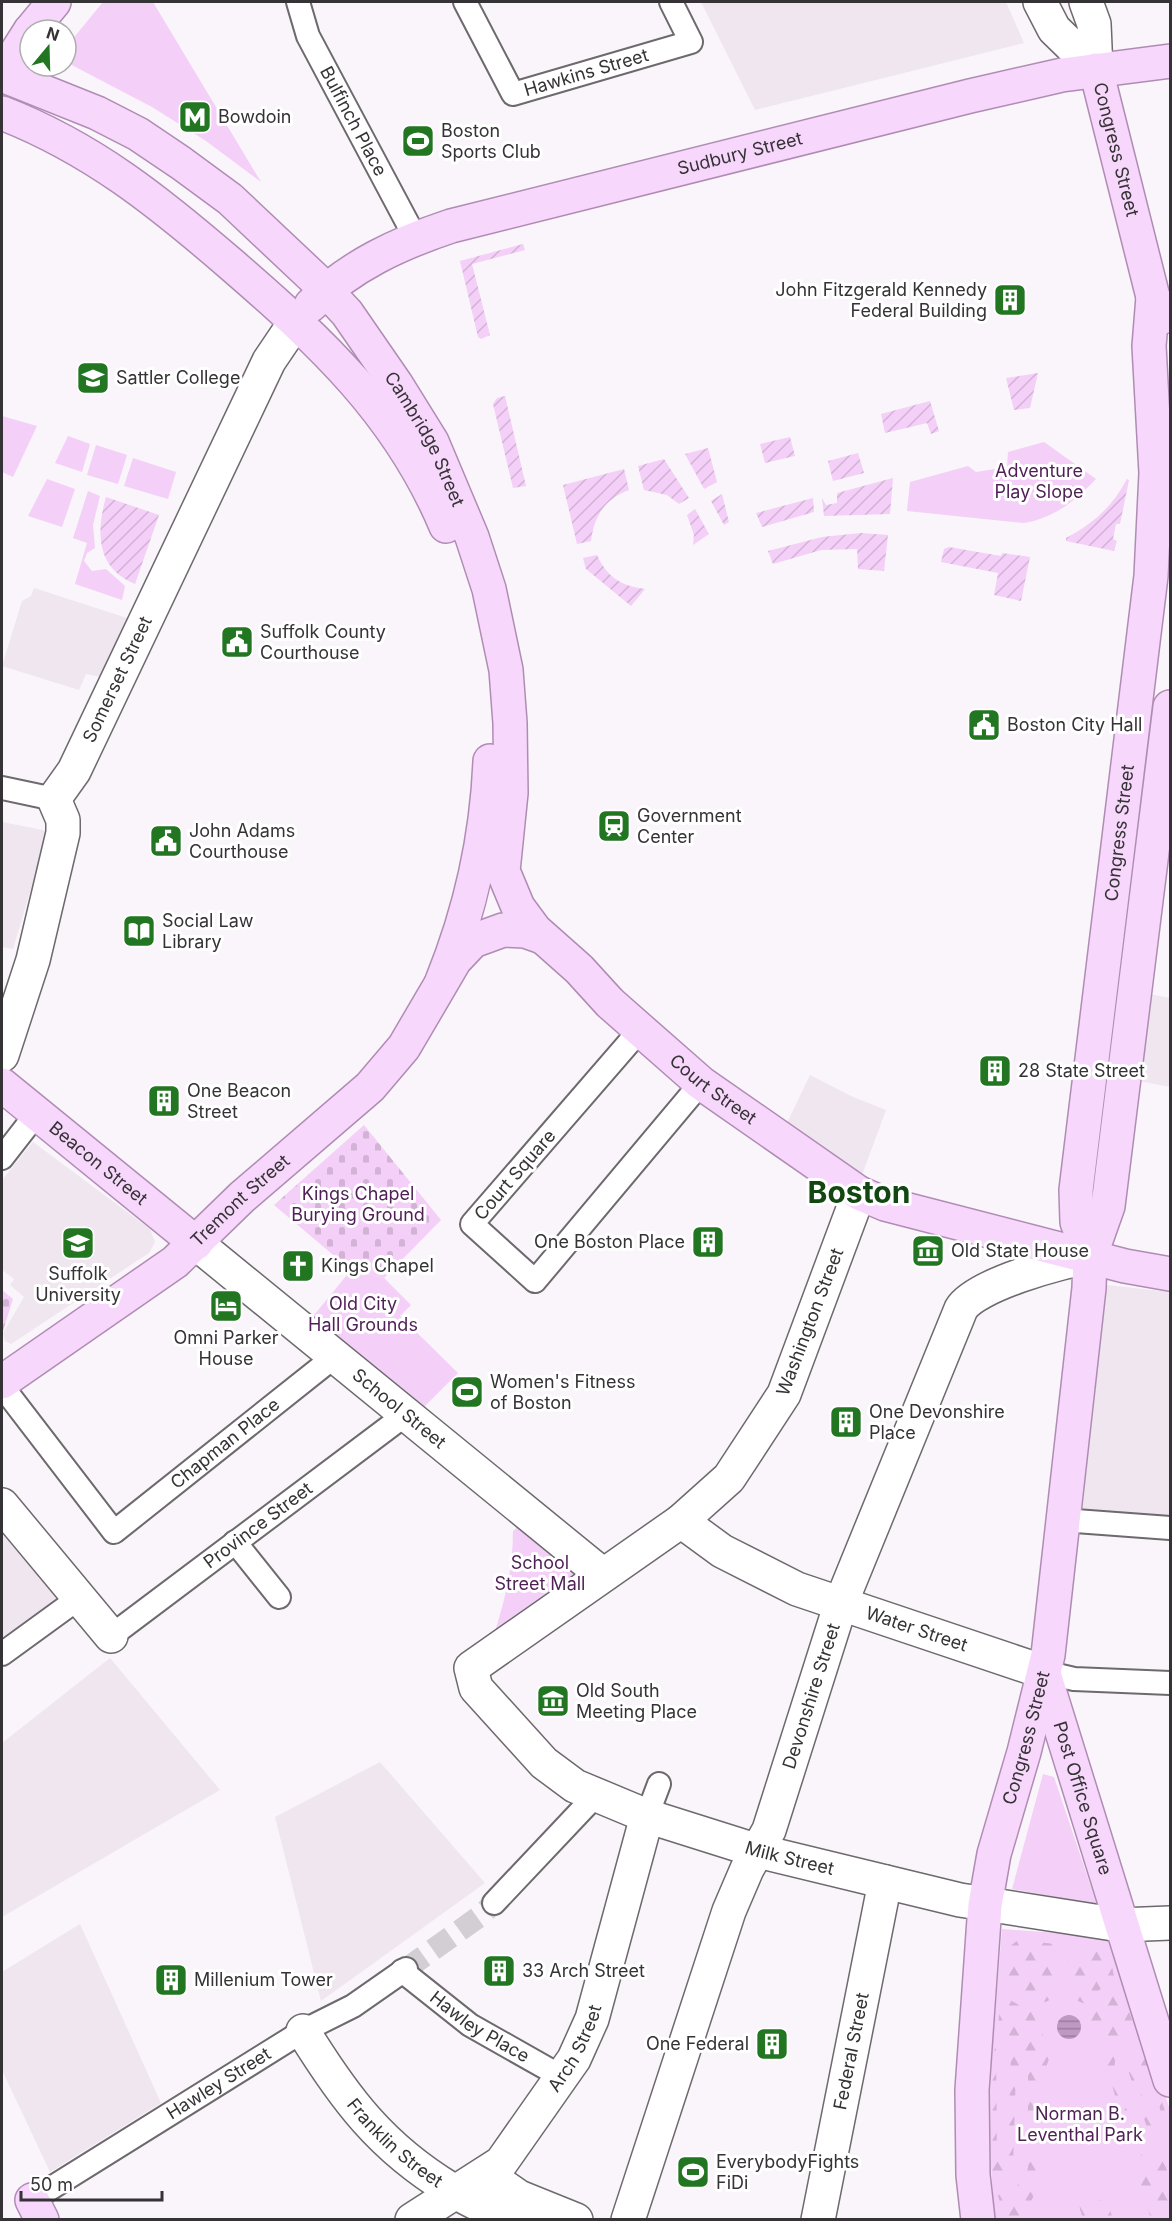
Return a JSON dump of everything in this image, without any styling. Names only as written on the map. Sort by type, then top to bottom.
[{"type":"main road","points":[[40,18],[54,2]]},
{"type":"main road","points":[[1040,2],[1054,29],[1095,70]]},
{"type":"main road","name":"Congress Street","points":[[1086,2],[1094,24],[1095,70],[1153,297],[1170,333]]},
{"type":"main road","points":[[2,75],[18,49]]},
{"type":"main road","name":"Sudbury Street","points":[[296,321],[326,290],[362,265],[416,239],[451,226],[970,96],[1095,70],[1170,61]]},
{"type":"main road","name":"Cambridge Street","points":[[2,75],[97,113],[159,148],[230,199],[326,290],[373,349],[426,431],[449,478],[478,552],[497,622],[508,687],[511,793],[503,871],[518,907],[542,937],[579,969]]},
{"type":"main road","name":"Cambridge Street","points":[[2,113],[47,133],[130,180],[296,321],[348,372],[387,421],[413,461],[446,527],[477,621],[488,690],[489,788],[475,870],[442,981]]},
{"type":"main road","name":"Congress Street","points":[[1090,1257],[1077,1222],[1076,1190],[1154,541],[1156,473],[1149,346],[1153,297]]},
{"type":"main road","name":"Somerset Street","points":[[54,798],[74,771],[269,362],[296,321]]},
{"type":"main road","name":"Congress Street","points":[[978,2220],[973,2175],[972,2101],[985,1905],[994,1854],[1024,1752],[1044,1672],[1089,1288],[1090,1257],[1108,1206],[1164,814],[1170,707]]},
{"type":"main road","points":[[2,1054],[33,960],[63,833],[63,820],[54,798]]},
{"type":"main road","points":[[1121,819],[1140,806],[1164,814]]},
{"type":"main road","points":[[442,981],[459,955],[483,936],[509,930],[542,937]]},
{"type":"main road","name":"Court Street","points":[[579,969],[602,996],[701,1083],[859,1193],[885,1204],[1090,1257],[1170,1274]]},
{"type":"main road","name":"Tremont Street","points":[[2,1384],[158,1276],[196,1243],[242,1197],[378,1080],[404,1047],[442,981]]},
{"type":"main road","name":"Beacon Street","points":[[2,1085],[196,1243]]},
{"type":"main road","name":"Washington Street","points":[[471,1668],[681,1521],[729,1478],[784,1394],[859,1193]]},
{"type":"main road","name":"School Street","points":[[196,1243],[603,1575]]},
{"type":"main road","name":"Devonshire Street","points":[[628,2220],[729,1911],[769,1830],[841,1603],[962,1306],[980,1292],[1052,1264],[1090,1257]]},
{"type":"main road","points":[[2,1505],[111,1636]]},
{"type":"main road","name":"Water Street","points":[[681,1521],[722,1551],[797,1588],[1044,1672]]},
{"type":"main road","name":"Milk Street","points":[[471,1668],[477,1688],[528,1749],[560,1776],[595,1796],[647,1816],[758,1851],[985,1905],[1120,1925],[1170,1923]]},
{"type":"main road","name":"Post Office Square","points":[[1044,1672],[1120,1925],[1170,2080]]},
{"type":"main road","name":"Arch Street","points":[[412,2220],[501,2163],[562,2077],[585,2039],[647,1816]]},
{"type":"main road","name":"Federal Street","points":[[818,2220],[885,1882]]},
{"type":"main road","name":"Franklin Street","points":[[303,2031],[368,2125],[403,2158],[454,2192],[517,2220]]},
{"type":"main road","points":[[486,2174],[519,2197],[576,2220]]},
{"type":"street","name":"Bulfinch Place","points":[[298,2],[308,36],[416,239]]},
{"type":"street","name":"Hawkins Street","points":[[465,2],[513,94],[691,42],[671,2]]},
{"type":"street","points":[[2,788],[54,798]]},
{"type":"street","name":"Court Square","points":[[640,1030],[472,1224],[535,1281],[701,1083]]},
{"type":"street","points":[[2,1158],[37,1113]]},
{"type":"street","name":"Chapman Place","points":[[2,1384],[114,1532],[334,1357]]},
{"type":"street","name":"Province Street","points":[[111,1636],[405,1414]]},
{"type":"street","points":[[1062,1520],[1170,1528]]},
{"type":"street","points":[[235,1542],[279,1597]]},
{"type":"street","points":[[2,1654],[79,1598]]},
{"type":"street","name":"Water Street","points":[[1044,1672],[1074,1679],[1170,1683]]},
{"type":"street","points":[[647,1816],[659,1784]]},
{"type":"street","points":[[494,1903],[595,1796]]},
{"type":"street","name":"Hawley Place","points":[[404,1970],[470,2025],[562,2077]]},
{"type":"street","name":"Hawley Street","points":[[37,2210],[255,2062],[303,2031],[352,2006],[404,1970]]},
{"type":"shaded area","points":[[701,2],[1006,2],[1024,43],[755,110]]},
{"type":"shaded area","points":[[34,588],[127,618],[101,677],[86,674],[79,690],[2,666],[22,601],[31,596]]},
{"type":"shaded area","points":[[2,822],[48,831],[13,949],[2,947]]},
{"type":"shaded area","points":[[1149,994],[1170,998],[1170,1087],[1139,1081]]},
{"type":"shaded area","points":[[810,1075],[853,1097],[886,1110],[862,1175],[787,1123]]},
{"type":"shaded area","name":"Suffolk University","points":[[33,1142],[150,1229],[155,1242],[149,1253],[11,1344],[5,1341],[3,1333],[24,1297],[10,1285],[14,1279],[2,1270],[2,1180]]},
{"type":"shaded area","points":[[1107,1285],[1170,1292],[1170,1520],[1081,1513]]},
{"type":"shaded area","points":[[2,1528],[64,1603],[2,1643]]},
{"type":"shaded area","points":[[110,1658],[220,1790],[2,1917],[2,1743]]},
{"type":"shaded area","points":[[380,1762],[485,1883],[321,2001],[275,1817]]},
{"type":"shaded area","points":[[80,1924],[161,2103],[50,2172],[2,2070],[2,1972]]},
{"type":"shaded area","points":[[1069,2015],[1074,2016],[1080,2022],[1080,2032],[1074,2038],[1069,2039],[1064,2038],[1058,2032],[1057,2027],[1058,2022],[1064,2016]]},
{"type":"green space","points":[[103,2],[153,2],[261,182],[206,141],[152,107],[78,68],[78,32]]},
{"type":"green space","points":[[523,244],[525,250],[472,264],[490,335],[481,339],[478,337],[460,261]]},
{"type":"green space","points":[[1038,373],[1030,408],[1014,410],[1006,378]]},
{"type":"green space","points":[[505,396],[526,486],[513,488],[493,404],[497,398]]},
{"type":"green space","points":[[930,401],[939,431],[931,434],[927,423],[885,433],[881,414]]},
{"type":"green space","points":[[2,416],[37,426],[13,477],[2,472]]},
{"type":"green space","points":[[68,436],[90,444],[82,472],[55,463]]},
{"type":"green space","points":[[790,437],[795,456],[765,463],[760,444]]},
{"type":"green space","name":"Adventure Play Slope","points":[[1044,442],[1096,479],[1072,501],[1054,513],[1024,523],[907,511],[910,482],[968,466],[976,472],[1007,467],[1008,452]]},
{"type":"green space","points":[[96,445],[127,455],[118,484],[87,475]]},
{"type":"green space","points":[[708,448],[717,482],[704,489],[685,454]]},
{"type":"green space","points":[[858,453],[864,473],[833,481],[828,461]]},
{"type":"green space","points":[[133,458],[176,472],[168,499],[124,486]]},
{"type":"green space","points":[[664,459],[689,498],[679,504],[667,495],[644,490],[638,466]]},
{"type":"green space","points":[[624,469],[629,490],[613,498],[602,510],[595,524],[591,541],[577,544],[563,485]]},
{"type":"green space","points":[[893,478],[890,514],[824,516],[822,498],[826,505],[837,503],[837,493]]},
{"type":"green space","points":[[47,479],[75,489],[62,527],[28,516]]},
{"type":"green space","points":[[1127,479],[1129,480],[1120,524],[1116,524],[1113,539],[1117,541],[1114,551],[1066,541],[1066,538],[1101,513],[1115,498]]},
{"type":"green space","points":[[88,491],[100,496],[93,525],[95,548],[87,553],[84,561],[92,571],[106,569],[125,586],[122,600],[75,584],[87,543],[73,538]]},
{"type":"green space","points":[[722,494],[729,522],[724,525],[711,501]]},
{"type":"green space","points":[[106,497],[159,515],[135,584],[113,569],[102,548],[101,523]]},
{"type":"green space","points":[[813,498],[814,512],[762,527],[756,513]]},
{"type":"green space","points":[[695,509],[709,534],[693,545],[694,535],[687,515]]},
{"type":"green space","points":[[861,533],[888,535],[884,571],[858,569],[857,549],[821,550],[773,564],[768,551],[822,537]]},
{"type":"green space","points":[[949,547],[1001,556],[1002,553],[1030,557],[1021,601],[994,595],[998,573],[941,562],[944,549]]},
{"type":"green space","points":[[597,555],[610,575],[629,586],[645,589],[631,606],[586,569],[583,558]]},
{"type":"green space","name":"Kings Chapel Burying Ground","points":[[364,1125],[441,1220],[384,1278],[351,1270],[274,1205]]},
{"type":"green space","name":"Old City Hall Grounds","points":[[351,1270],[384,1278],[411,1305],[400,1316],[458,1373],[422,1409],[310,1320]]},
{"type":"green space","points":[[2,1290],[13,1299],[2,1334]]},
{"type":"green space","name":"School Street Mall","points":[[520,1525],[582,1571],[492,1641],[507,1587],[513,1531]]},
{"type":"green space","points":[[1043,1774],[1054,1777],[1097,1905],[1012,1889]]},
{"type":"green space","name":"Norman B. Leventhal Park","points":[[1002,1929],[1115,1937],[1170,2110],[1170,2219],[994,2220],[988,2104]]},
{"type":"green space","points":[[1018,1940],[1055,1944],[1059,1994],[1046,2002],[1032,1999],[1005,1982],[1008,1948]]},
{"type":"green space","points":[[1067,1946],[1108,1948],[1114,1976],[1085,2004],[1071,1998]]},
{"type":"green space","points":[[1120,1987],[1136,2031],[1116,2051],[1114,2072],[1145,2165],[1158,2161],[1128,2070],[1131,2057],[1144,2048],[1170,2126],[1170,2140],[1148,2071],[1135,2075],[1170,2180],[1170,2219],[1151,2219],[1096,2030],[1088,2017]]},
{"type":"green space","points":[[1001,1995],[1042,2018],[1043,2038],[1051,2052],[1037,2098],[1039,2141],[1047,2172],[1031,2201],[1030,2216],[1025,2219],[1004,2219],[998,2195],[1017,2186],[1028,2168],[1028,2069],[1016,2069],[1013,2166],[1009,2172],[992,2176],[988,2104],[993,2052],[996,2048],[997,2158],[1008,2158],[1011,2049],[1005,2033],[998,2027]]},
{"type":"green space","points":[[1106,2199],[1113,2219],[1101,2219],[1095,2202]]},
{"type":"green space","points":[[1091,2202],[1097,2219],[1083,2219],[1079,2206]]},
{"type":"tunnel","points":[[406,1969],[480,1916],[494,1903]]},
{"type":"place","name":"Bowdoin","points":[[195,117]]},
{"type":"place","name":"Boston Sports Club","points":[[418,141]]},
{"type":"place","name":"John Fitzgerald Kennedy Federal Building","points":[[1010,300]]},
{"type":"place","name":"Sattler College","points":[[93,378]]},
{"type":"place","name":"Suffolk County Courthouse","points":[[237,642]]},
{"type":"place","name":"Boston City Hall","points":[[984,725]]},
{"type":"place","name":"Government Center","points":[[614,826]]},
{"type":"place","name":"John Adams Courthouse","points":[[166,841]]},
{"type":"place","name":"Social Law Library","points":[[139,931]]},
{"type":"place","name":"28 State Street","points":[[995,1071]]},
{"type":"place","name":"One Beacon Street","points":[[164,1101]]},
{"type":"place","name":"One Boston Place","points":[[708,1242]]},
{"type":"place","name":"Suffolk University","points":[[78,1243]]},
{"type":"place","name":"Old State House","points":[[928,1251]]},
{"type":"place","name":"Kings Chapel","points":[[298,1266]]},
{"type":"place","name":"Omni Parker House","points":[[226,1306]]},
{"type":"place","name":"Women's Fitness of Boston","points":[[467,1392]]},
{"type":"place","name":"One Devonshire Place","points":[[846,1422]]},
{"type":"place","name":"Old South Meeting Place","points":[[553,1701]]},
{"type":"place","name":"33 Arch Street","points":[[499,1971]]},
{"type":"place","name":"Millenium Tower","points":[[171,1980]]},
{"type":"place","name":"One Federal","points":[[772,2044]]},
{"type":"place","name":"EverybodyFights FiDi","points":[[693,2172]]},
{"type":"district","name":"Boston","points":[[859,1193]]}]
